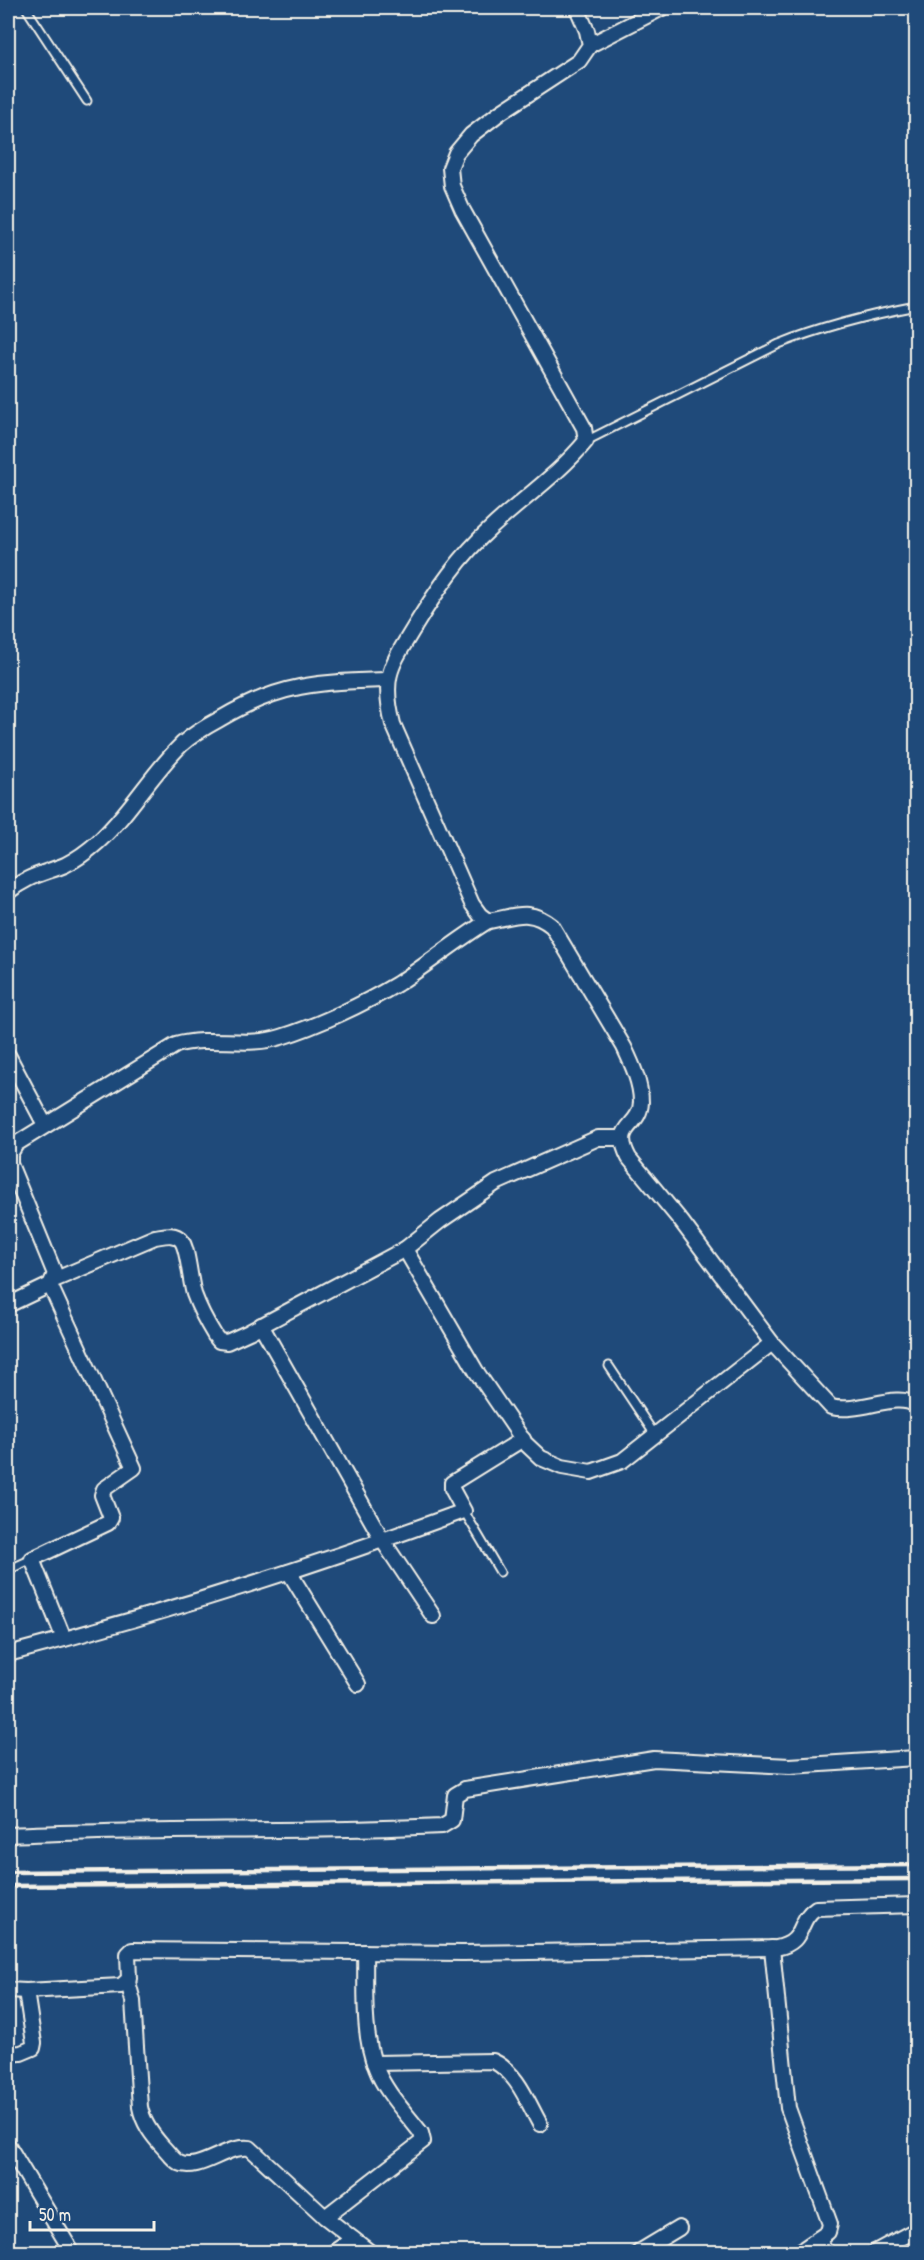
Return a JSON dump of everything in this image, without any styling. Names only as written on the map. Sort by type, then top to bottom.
[{"type":"street","points":[[577,8],[587,31],[590,45]]},
{"type":"street","points":[[488,921],[472,904],[393,724],[387,701],[387,680],[396,656],[449,573],[489,529],[573,457],[586,441],[584,428],[462,209],[452,186],[450,168],[456,153],[471,135],[501,112],[579,61],[590,45],[662,8]]},
{"type":"street","points":[[8,892],[27,878],[64,865],[82,855],[119,820],[182,744],[200,730],[237,709],[265,696],[320,682],[387,680]]},
{"type":"street","points":[[52,1282],[56,1274],[54,1267],[10,1164],[10,1154],[16,1144],[176,1045],[190,1041],[260,1042],[280,1038],[352,1008],[397,984],[488,921],[530,913],[542,918],[552,926],[561,938],[634,1068],[640,1102],[639,1113],[625,1130],[622,1138],[629,1158],[681,1221],[772,1342],[831,1407],[844,1410],[899,1399],[916,1404]]},
{"type":"street","points":[[8,1055],[45,1125]]},
{"type":"street","points":[[8,1305],[52,1282],[155,1237],[176,1236],[182,1240],[185,1247],[195,1296],[219,1341],[227,1342],[405,1249],[440,1221],[496,1183],[588,1141],[598,1138],[622,1138]]},
{"type":"street","points":[[405,1249],[476,1371],[523,1439],[541,1458],[562,1467],[591,1472],[622,1461],[772,1342]]},
{"type":"street","points":[[52,1282],[134,1468],[104,1489],[102,1495],[111,1518],[108,1523],[32,1559],[64,1640]]},
{"type":"street","points":[[261,1325],[383,1540],[433,1616]]},
{"type":"street","points":[[8,1654],[203,1601],[464,1511],[452,1489],[452,1483],[523,1439]]},
{"type":"street","points":[[289,1572],[358,1684]]},
{"type":"street","points":[[8,1835],[150,1831],[354,1830],[442,1826],[452,1820],[455,1795],[465,1789],[654,1759],[790,1766],[916,1758]]},
{"type":"street","points":[[370,2253],[325,2217],[250,2148],[242,2146],[234,2148],[199,2163],[188,2165],[175,2160],[156,2140],[142,2116],[140,2107],[134,2001],[128,1982],[128,1954],[132,1950],[463,1953],[772,1948],[786,1946],[796,1940],[810,1913],[816,1908],[916,1905]]},
{"type":"street","points":[[772,1948],[788,2108],[830,2224],[828,2232],[799,2253]]},
{"type":"street","points":[[325,2217],[423,2141],[421,2133],[385,2084],[374,2063],[368,2025],[365,1952]]},
{"type":"street","points":[[8,1990],[121,1986],[128,1982]]},
{"type":"street","points":[[8,2054],[21,2053],[33,2048],[26,1991]]},
{"type":"street","points":[[374,2063],[493,2061],[510,2073],[540,2124]]},
{"type":"street","points":[[8,2145],[72,2253]]},
{"type":"street","points":[[639,2253],[679,2228]]},
{"type":"street","points":[[875,2253],[916,2230]]},
{"type":"street","points":[[334,2253],[353,2239]]},
{"type":"street","points":[[818,2239],[827,2253]]},
{"type":"lane","points":[[26,8],[87,101]]},
{"type":"lane","points":[[586,441],[779,344],[871,314],[916,306]]},
{"type":"lane","points":[[609,1366],[655,1435]]},
{"type":"lane","points":[[464,1511],[500,1572]]},
{"type":"lane","points":[[8,1570],[32,1559]]},
{"type":"railway","points":[[8,1872],[916,1865]]},
{"type":"railway","points":[[8,1886],[916,1879]]}]
